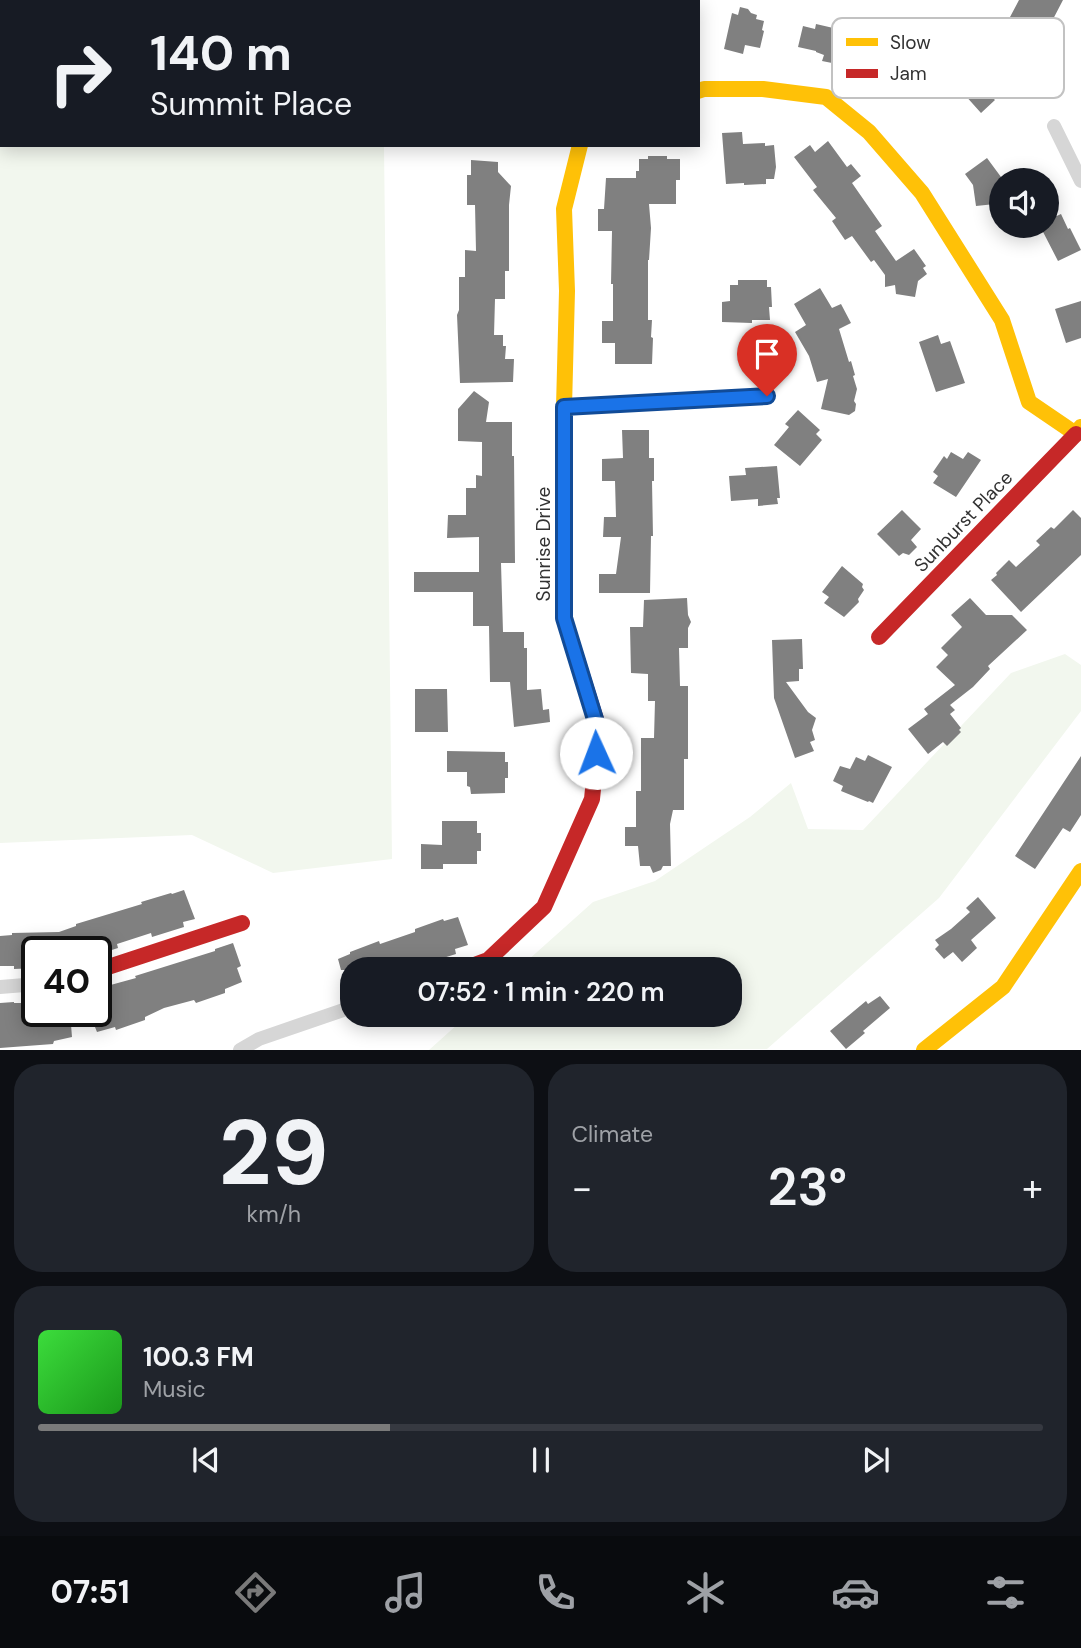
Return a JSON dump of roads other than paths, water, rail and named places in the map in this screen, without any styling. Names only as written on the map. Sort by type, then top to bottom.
[{"type":"street","points":[[700,90],[762,89],[826,97],[869,132],[922,193],[1002,320],[1029,402],[1079,431]]},
{"type":"street","points":[[1054,126],[1081,181]]},
{"type":"street","name":"Sunrise Drive","points":[[491,957],[544,907],[592,799],[598,729],[564,618],[567,291],[564,209],[580,147]]},
{"type":"street","points":[[564,407],[767,396]]},
{"type":"street","name":"Sunburst Place","points":[[879,637],[1079,431]]},
{"type":"street","points":[[924,1049],[1003,986],[1081,871]]},
{"type":"street","points":[[112,966],[242,923]]},
{"type":"street","points":[[0,987],[21,985]]},
{"type":"street","points":[[240,1049],[340,1011]]}]
